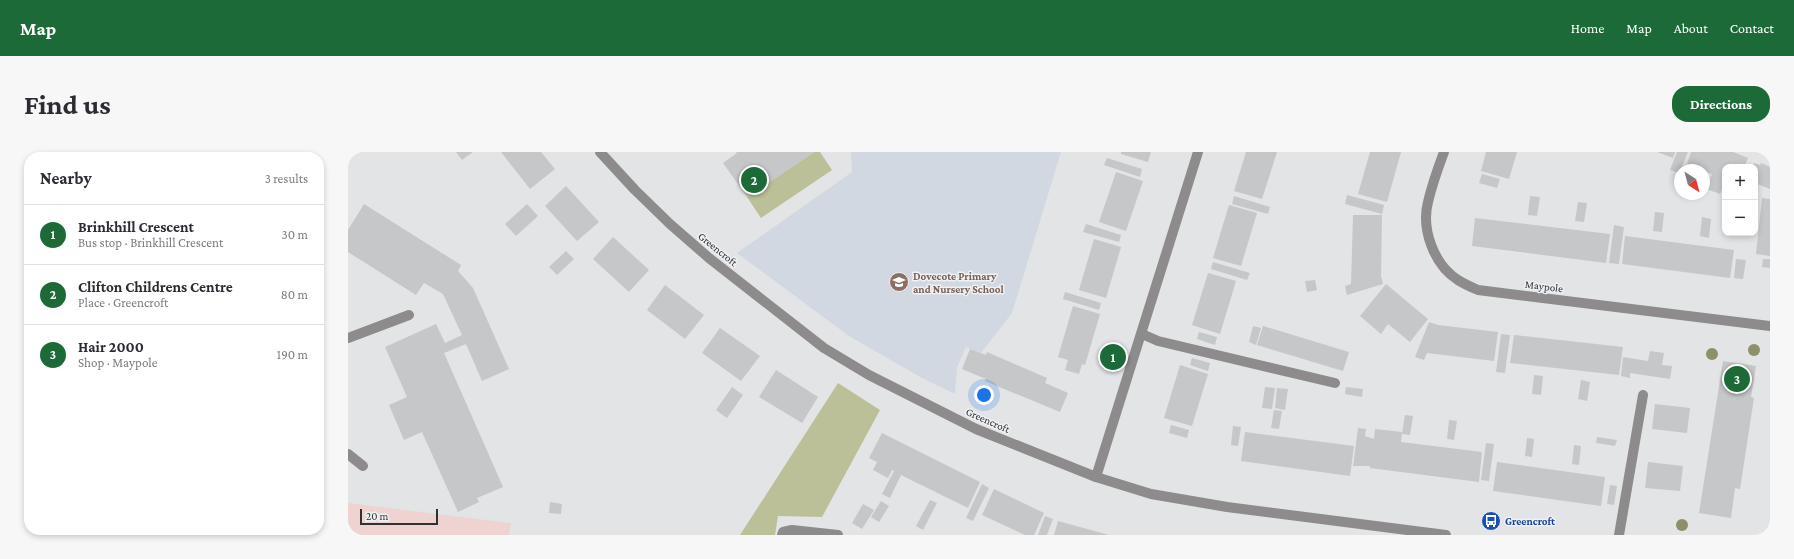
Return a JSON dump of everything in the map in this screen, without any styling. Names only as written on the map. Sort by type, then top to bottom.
[{"type":"street","points":[[1096,477],[1198,152]]},
{"type":"street","name":"Maypole","points":[[1444,152],[1428,203],[1426,223],[1430,242],[1441,263],[1457,280],[1478,290],[1770,326]]},
{"type":"street","name":"Greencroft","points":[[605,154],[670,224],[709,258],[824,348],[869,375],[976,429],[1096,477],[1151,494],[1227,507],[1446,535]]},
{"type":"street","points":[[348,338],[409,315]]},
{"type":"street","points":[[1142,334],[1158,341],[1335,383]]},
{"type":"street","points":[[1618,535],[1643,395]]},
{"type":"street","points":[[348,454],[363,466]]},
{"type":"street","points":[[782,535],[783,532],[792,530],[838,535]]},
{"type":"shaded area","name":"Dovecote Primary and Nursery School","points":[[851,152],[1061,152],[1012,313],[981,353],[966,347],[957,367],[955,394],[922,378],[849,336],[737,253],[852,172]]},
{"type":"shaded area","points":[[348,503],[511,523],[509,535],[348,535]]},
{"type":"green space","points":[[814,152],[820,152],[832,170],[761,218],[747,197]]},
{"type":"green space","points":[[838,383],[880,410],[822,517],[778,516],[775,535],[740,535]]},
{"type":"building","points":[[456,152],[473,152],[462,160]]},
{"type":"building","points":[[501,152],[541,152],[555,169],[530,189]]},
{"type":"building","points":[[736,152],[814,152],[747,197],[723,163],[737,153]]},
{"type":"building","points":[[1121,152],[1151,152],[1148,162],[1121,154]]},
{"type":"building","points":[[1246,152],[1277,152],[1262,199],[1234,191]]},
{"type":"building","points":[[1370,152],[1401,152],[1387,202],[1358,194]]},
{"type":"building","points":[[1486,152],[1517,152],[1509,179],[1481,171]]},
{"type":"building","points":[[1657,152],[1675,152],[1673,158]]},
{"type":"building","points":[[1677,152],[1688,152],[1683,164],[1674,164],[1674,171],[1670,170]]},
{"type":"building","points":[[1691,152],[1733,152],[1748,158],[1745,164],[1722,164],[1722,189],[1720,194],[1710,190],[1710,179],[1712,174],[1710,173],[1710,164],[1687,164]]},
{"type":"building","points":[[1107,158],[1142,169],[1140,177],[1104,165]]},
{"type":"building","points":[[1761,163],[1770,167],[1770,189],[1758,184],[1758,164],[1760,165]]},
{"type":"building","points":[[1116,172],[1143,181],[1126,231],[1099,222]]},
{"type":"building","points":[[1482,174],[1500,179],[1497,188],[1479,183]]},
{"type":"building","points":[[566,186],[599,222],[577,241],[545,206]]},
{"type":"building","points":[[1347,195],[1384,205],[1382,214],[1345,204]]},
{"type":"building","points":[[1234,196],[1270,207],[1268,214],[1232,204]]},
{"type":"building","points":[[1530,196],[1540,197],[1537,216],[1528,215]]},
{"type":"building","points":[[1762,198],[1770,199],[1770,256],[1756,254]]},
{"type":"building","points":[[1578,202],[1587,203],[1584,222],[1575,221]]},
{"type":"building","points":[[364,204],[461,265],[458,271],[473,288],[509,369],[482,381],[466,344],[444,353],[503,487],[477,498],[479,502],[458,512],[422,432],[404,440],[389,405],[407,397],[385,347],[436,324],[445,343],[462,335],[443,294],[424,283],[416,295],[348,252],[348,230]]},
{"type":"building","points":[[527,204],[538,216],[516,236],[505,224]]},
{"type":"building","points":[[1229,205],[1257,213],[1241,266],[1213,258]]},
{"type":"building","points":[[1655,212],[1664,213],[1662,232],[1653,231]]},
{"type":"building","points":[[1353,215],[1382,215],[1381,276],[1383,284],[1347,295],[1345,286],[1351,284]]},
{"type":"building","points":[[1702,217],[1711,219],[1709,238],[1700,236]]},
{"type":"building","points":[[1475,218],[1610,234],[1606,263],[1472,246]]},
{"type":"building","points":[[1086,224],[1121,235],[1119,242],[1083,232]]},
{"type":"building","points":[[1614,225],[1624,227],[1619,264],[1609,263]]},
{"type":"building","points":[[1625,236],[1734,250],[1730,278],[1622,264]]},
{"type":"building","points":[[613,237],[649,270],[629,292],[593,259]]},
{"type":"building","points":[[1094,239],[1121,247],[1106,298],[1079,290]]},
{"type":"building","points":[[566,251],[574,259],[557,275],[549,267]]},
{"type":"building","points":[[1736,259],[1746,260],[1743,279],[1734,278]]},
{"type":"building","points":[[1763,259],[1770,259],[1770,268],[1762,267]]},
{"type":"building","points":[[1213,262],[1250,273],[1247,280],[1211,269]]},
{"type":"building","points":[[1208,273],[1236,281],[1220,334],[1192,325]]},
{"type":"building","points":[[1315,280],[1317,290],[1307,292],[1305,281]]},
{"type":"building","points":[[1386,284],[1428,319],[1410,342],[1388,324],[1381,334],[1360,316]]},
{"type":"building","points":[[665,285],[704,315],[685,339],[647,310]]},
{"type":"building","points":[[1065,292],[1101,303],[1099,310],[1063,299]]},
{"type":"building","points":[[1073,306],[1100,314],[1085,365],[1082,364],[1079,374],[1065,370],[1068,360],[1058,357]]},
{"type":"building","points":[[1429,322],[1438,325],[1498,332],[1494,361],[1427,353],[1424,360],[1415,357]]},
{"type":"building","points":[[1253,326],[1261,328],[1256,345],[1249,342]]},
{"type":"building","points":[[1263,326],[1349,352],[1343,371],[1257,345]]},
{"type":"building","points":[[720,328],[760,356],[741,381],[702,353]]},
{"type":"building","points":[[1199,332],[1217,337],[1215,345],[1197,339]]},
{"type":"building","points":[[1501,334],[1510,335],[1505,373],[1496,372]]},
{"type":"building","points":[[1514,335],[1623,347],[1619,375],[1510,363]]},
{"type":"building","points":[[970,349],[986,355],[987,352],[1047,378],[1045,383],[1068,393],[1060,412],[985,381],[986,379],[962,369]]},
{"type":"building","points":[[1650,351],[1664,353],[1662,365],[1672,366],[1670,379],[1630,373],[1630,378],[1621,376],[1623,357],[1648,361]]},
{"type":"building","points":[[1192,358],[1210,363],[1208,371],[1190,365]]},
{"type":"building","points":[[1723,361],[1756,366],[1751,397],[1754,398],[1740,489],[1735,488],[1731,518],[1699,513]]},
{"type":"building","points":[[1180,365],[1208,374],[1192,426],[1164,418]]},
{"type":"building","points":[[776,370],[818,397],[802,423],[759,397]]},
{"type":"building","points":[[1534,375],[1543,376],[1541,395],[1532,394]]},
{"type":"building","points":[[1581,380],[1590,382],[1587,401],[1578,399]]},
{"type":"building","points":[[732,387],[743,395],[727,418],[716,410]]},
{"type":"building","points":[[1265,387],[1275,388],[1272,409],[1262,408]]},
{"type":"building","points":[[1346,387],[1363,389],[1362,397],[1345,394]]},
{"type":"building","points":[[1277,388],[1288,389],[1285,410],[1275,408]]},
{"type":"building","points":[[1655,404],[1690,408],[1687,433],[1652,429]]},
{"type":"building","points":[[1274,410],[1282,411],[1279,429],[1271,428]]},
{"type":"building","points":[[1405,415],[1413,416],[1410,435],[1402,434]]},
{"type":"building","points":[[1449,420],[1457,421],[1454,440],[1447,439]]},
{"type":"building","points":[[1171,425],[1189,430],[1187,438],[1169,433]]},
{"type":"building","points":[[1233,426],[1241,427],[1238,446],[1231,445]]},
{"type":"building","points":[[1358,428],[1366,429],[1365,436],[1374,439],[1375,429],[1402,432],[1401,442],[1482,452],[1479,482],[1370,468],[1370,466],[1353,466]]},
{"type":"building","points":[[1245,432],[1354,446],[1350,476],[1241,461]]},
{"type":"building","points":[[882,433],[980,482],[968,508],[901,475],[890,498],[882,494],[894,471],[892,470],[888,478],[873,470],[877,462],[869,458]]},
{"type":"building","points":[[1597,437],[1617,440],[1615,446],[1596,443]]},
{"type":"building","points":[[1527,438],[1534,439],[1532,457],[1525,456]]},
{"type":"building","points":[[1486,443],[1494,444],[1489,481],[1481,480]]},
{"type":"building","points":[[1574,445],[1581,446],[1579,465],[1572,464]]},
{"type":"building","points":[[1497,462],[1605,477],[1601,506],[1493,491]]},
{"type":"building","points":[[1648,462],[1683,466],[1680,491],[1645,488]]},
{"type":"building","points":[[982,484],[989,488],[973,521],[966,518]]},
{"type":"building","points":[[1610,485],[1617,486],[1614,505],[1607,504]]},
{"type":"building","points":[[994,489],[1044,513],[1034,535],[1025,535],[982,515]]},
{"type":"building","points":[[930,500],[937,503],[923,530],[916,526]]},
{"type":"building","points":[[881,501],[889,506],[879,522],[871,517]]},
{"type":"building","points":[[550,502],[562,504],[561,514],[549,513]]},
{"type":"building","points":[[863,504],[874,510],[862,529],[852,523]]},
{"type":"building","points":[[1045,516],[1053,519],[1047,535],[1038,535]]},
{"type":"building","points":[[1058,521],[1109,535],[1054,535]]},
{"type":"place","name":"Clifton Childrens Centre","points":[[754,180]]},
{"type":"place","name":"Dovecote Primary and Nursery School","points":[[899,282]]},
{"type":"place","name":"Brinkhill Crescent","points":[[1113,357]]},
{"type":"place","name":"Hair 2000","points":[[1737,379]]},
{"type":"place","name":"Greencroft","points":[[1491,521]]}]
